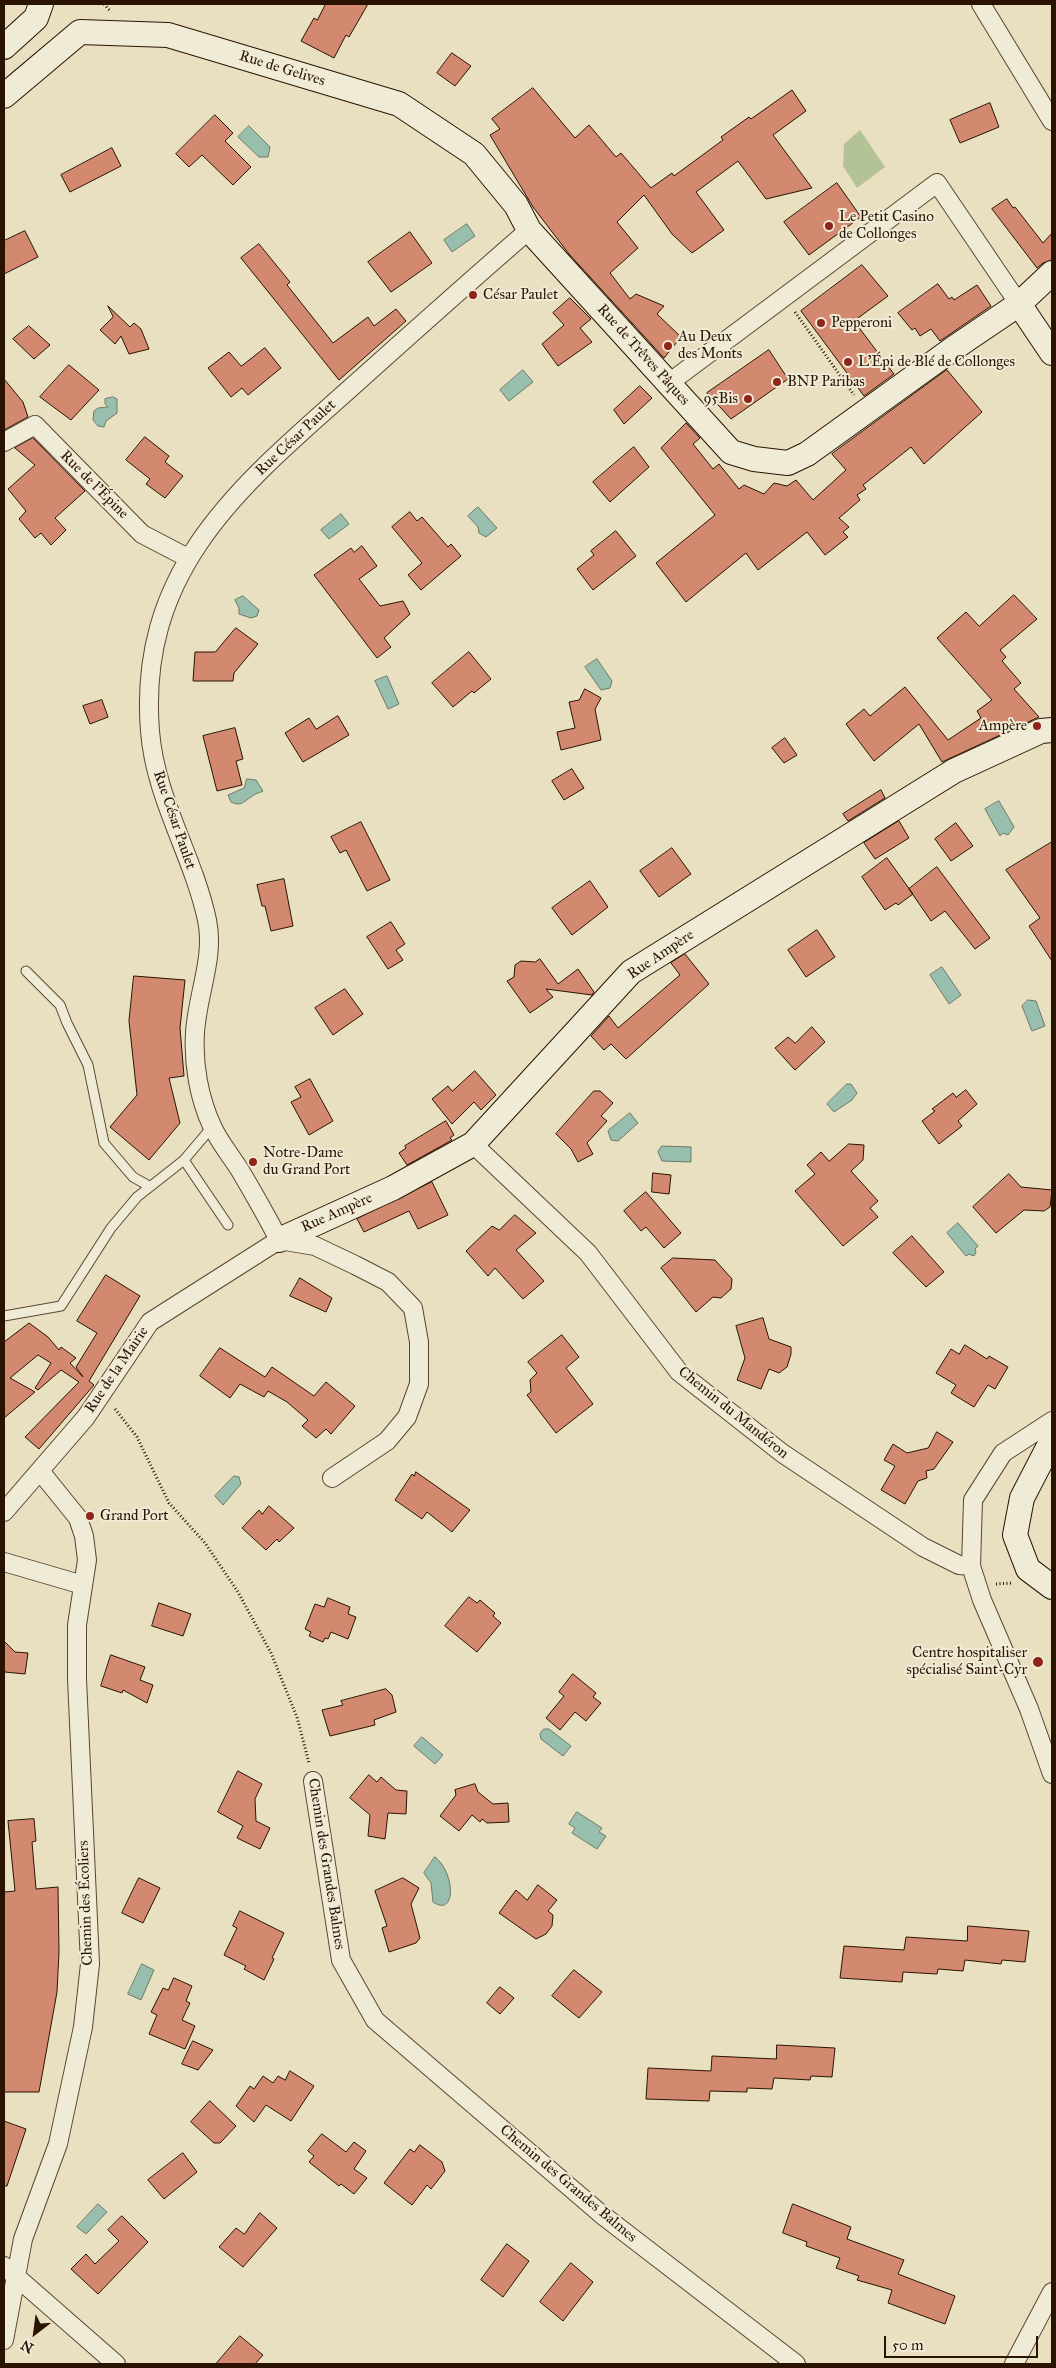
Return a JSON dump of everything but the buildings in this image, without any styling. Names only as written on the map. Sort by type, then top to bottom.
[{"type":"street","points":[[4,47],[36,18],[41,4]]},
{"type":"street","points":[[981,4],[1052,121]]},
{"type":"street","name":"Rue de Gelives","points":[[4,96],[80,32],[168,35],[399,104],[474,154],[516,205],[529,230]]},
{"type":"street","points":[[669,383],[938,183],[1052,353]]},
{"type":"street","name":"Rue de Trêves Pâques","points":[[529,230],[731,452],[754,459],[788,463],[807,454],[1018,304],[1052,273]]},
{"type":"street","name":"Rue César Paulet","points":[[279,1240],[240,1170],[212,1127],[197,1076],[194,1058],[195,1030],[207,966],[208,922],[195,878],[158,782],[150,724],[148,682],[160,620],[188,558],[217,516],[268,462],[529,230]]},
{"type":"street","name":"Rue de l'Épine","points":[[4,442],[35,425],[142,534],[188,558]]},
{"type":"street","name":"Rue Ampère","points":[[279,1240],[393,1188],[473,1144],[631,972],[954,771],[1041,731],[1052,730]]},
{"type":"street","name":"Chemin du Mandéron","points":[[473,1144],[588,1253],[679,1372],[782,1453],[915,1542],[959,1565],[971,1566]]},
{"type":"street","points":[[279,1240],[315,1246],[372,1273],[388,1282],[412,1308],[419,1342],[419,1384],[408,1417],[387,1441],[332,1478]]},
{"type":"street","name":"Rue de la Mairie","points":[[4,1512],[86,1416],[150,1322],[279,1240]]},
{"type":"street","points":[[1052,1421],[1003,1453],[974,1500],[971,1566],[982,1600],[1029,1709],[1052,1774]]},
{"type":"street","points":[[1052,1440],[1022,1498],[1015,1536],[1028,1569],[1052,1587]]},
{"type":"street","name":"Chemin des Écoliers","points":[[4,2340],[10,2271],[58,2144],[82,2027],[90,1964],[76,1679],[77,1625],[87,1560],[84,1536],[78,1518],[40,1471]]},
{"type":"street","points":[[4,1562],[84,1585]]},
{"type":"street","name":"Chemin des Grandes Balmes","points":[[313,1781],[341,1960],[375,2020],[601,2214],[796,2364]]},
{"type":"street","points":[[10,2271],[116,2364]]},
{"type":"street","points":[[1014,2364],[1052,2292]]},
{"type":"lane","points":[[26,971],[60,1005],[66,1023],[88,1065],[104,1143],[134,1177],[149,1186]]},
{"type":"lane","points":[[4,1316],[61,1306],[111,1228],[137,1197],[184,1160],[212,1127]]},
{"type":"lane","points":[[184,1160],[228,1225]]},
{"type":"path","points":[[803,324],[859,402]]},
{"type":"path","name":"Chemin des Grandes Balmes","points":[[102,1393],[137,1437],[169,1503],[205,1543],[238,1592],[271,1653],[297,1717],[313,1781]]},
{"type":"shaded area","points":[[249,126],[270,147],[268,157],[259,157],[238,137]]},
{"type":"shaded area","points":[[860,130],[885,167],[857,188],[843,166],[844,144]]},
{"type":"shaded area","points":[[467,224],[475,236],[452,252],[444,240]]},
{"type":"shaded area","points":[[523,370],[533,382],[509,401],[500,390]]},
{"type":"shaded area","points":[[113,397],[117,399],[117,413],[106,421],[104,427],[98,426],[93,420],[94,411],[98,408],[108,407],[105,404],[105,399]]},
{"type":"shaded area","points":[[478,507],[497,528],[486,537],[479,533],[478,527],[468,516]]},
{"type":"shaded area","points":[[341,514],[349,524],[329,539],[321,530]]},
{"type":"shaded area","points":[[243,596],[259,610],[257,616],[251,618],[239,614],[239,608],[235,600]]},
{"type":"shaded area","points":[[597,659],[612,681],[610,688],[601,690],[585,667]]},
{"type":"shaded area","points":[[387,676],[399,704],[388,709],[375,681]]},
{"type":"shaded area","points":[[247,779],[256,780],[263,791],[242,803],[231,802],[228,795],[244,788]]},
{"type":"shaded area","points":[[999,801],[1014,827],[1008,835],[1003,833],[1000,836],[985,809]]},
{"type":"shaded area","points":[[942,967],[961,995],[949,1004],[930,975]]},
{"type":"shaded area","points":[[1028,1000],[1036,1001],[1045,1026],[1032,1031],[1022,1006]]},
{"type":"shaded area","points":[[847,1084],[851,1084],[857,1093],[852,1100],[834,1112],[827,1104]]},
{"type":"shaded area","points":[[630,1113],[638,1123],[618,1141],[611,1140],[608,1131]]},
{"type":"shaded area","points":[[662,1146],[691,1147],[691,1162],[662,1161],[658,1152]]},
{"type":"shaded area","points":[[958,1223],[978,1246],[975,1249],[974,1256],[969,1254],[966,1256],[947,1233]]},
{"type":"shaded area","points":[[234,1476],[239,1477],[241,1484],[223,1505],[215,1496]]},
{"type":"shaded area","points":[[544,1729],[549,1729],[571,1746],[563,1756],[541,1739],[540,1734]]},
{"type":"shaded area","points":[[422,1737],[443,1755],[435,1764],[414,1746]]},
{"type":"shaded area","points":[[577,1812],[602,1828],[599,1832],[606,1836],[597,1849],[572,1833],[575,1828],[569,1824]]},
{"type":"shaded area","points":[[435,1857],[447,1873],[451,1891],[446,1904],[441,1905],[433,1902],[431,1883],[424,1873]]},
{"type":"shaded area","points":[[142,1964],[154,1970],[141,2000],[128,1994]]},
{"type":"shaded area","points":[[98,2204],[107,2212],[86,2234],[77,2227]]},
{"type":"place","name":"Le Petit Casino de Collonges","points":[[829,226]]},
{"type":"place","name":"César Paulet","points":[[473,295]]},
{"type":"place","name":"Pepperoni","points":[[821,323]]},
{"type":"place","name":"Au Deux des Monts","points":[[668,346]]},
{"type":"place","name":"L'Épi de Blé de Collonges","points":[[848,362]]},
{"type":"place","name":"BNP Paribas","points":[[777,382]]},
{"type":"place","name":"95Bis","points":[[748,399]]},
{"type":"place","name":"Ampère","points":[[1037,726]]},
{"type":"place","name":"Notre-Dame du Grand Port","points":[[253,1162]]},
{"type":"place","name":"Grand Port","points":[[90,1516]]},
{"type":"place","name":"Centre hospitaliser spécialisé Saint-Cyr","points":[[1038,1662]]}]
